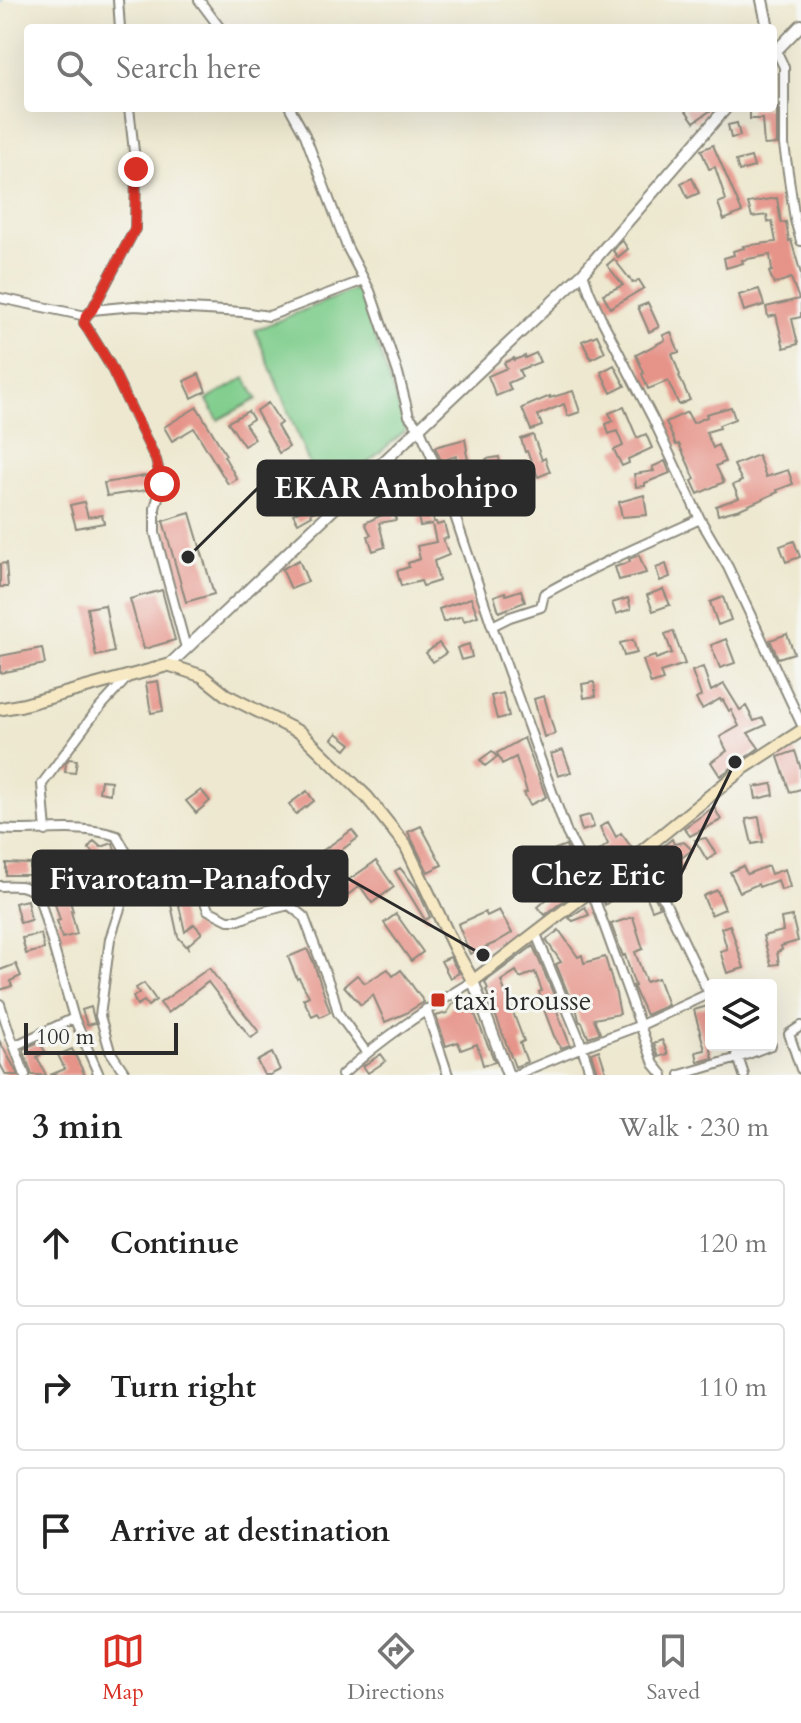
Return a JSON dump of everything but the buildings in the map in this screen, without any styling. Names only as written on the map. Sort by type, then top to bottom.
[{"type":"main road","points":[[0,709],[169,665],[202,676],[226,695],[301,733],[367,797],[406,846],[473,981],[744,768],[800,733]]},
{"type":"street","points":[[118,0],[120,24]]},
{"type":"street","points":[[199,0],[217,24]]},
{"type":"street","points":[[762,0],[767,24]]},
{"type":"street","points":[[777,46],[801,25]]},
{"type":"street","points":[[777,54],[784,67],[784,145],[801,241]]},
{"type":"street","points":[[129,112],[136,169],[135,229],[84,323],[110,365],[156,460],[162,484],[155,508],[155,533],[186,648]]},
{"type":"street","points":[[292,112],[305,135],[347,247],[370,291],[409,416],[420,429],[449,498],[567,833],[593,888],[654,1064],[663,1075]]},
{"type":"street","points":[[169,665],[583,273],[723,112]]},
{"type":"street","points":[[583,273],[602,320],[700,519],[728,567],[800,733]]},
{"type":"street","points":[[0,298],[89,313],[134,306],[269,316],[364,280]]},
{"type":"street","points":[[0,308],[13,302]]},
{"type":"street","points":[[492,626],[541,607],[544,594],[569,580],[700,519]]},
{"type":"street","points":[[46,831],[42,784],[95,713],[128,677]]},
{"type":"street","points":[[0,829],[46,831],[78,828],[102,831],[117,836],[126,852],[128,884],[110,939],[100,1016],[110,1051],[126,1075]]},
{"type":"street","points":[[642,851],[705,986]]},
{"type":"street","points":[[190,861],[208,910],[228,920],[239,920],[289,905],[304,917],[338,1013],[366,1052]]},
{"type":"street","points":[[0,886],[23,885],[39,897],[74,1018],[99,1075]]},
{"type":"street","points":[[536,934],[591,1075]]},
{"type":"street","points":[[342,1075],[366,1052],[426,1009],[473,981],[508,1075]]},
{"type":"street","points":[[515,1075],[705,998]]},
{"type":"street","points":[[0,1004],[25,1075]]},
{"type":"street","points":[[426,1009],[448,1075]]},
{"type":"street","points":[[14,1046],[74,1018]]},
{"type":"street","points":[[801,1026],[789,1034],[801,1069]]},
{"type":"street","points":[[777,1042],[790,1037]]},
{"type":"street","points":[[736,1051],[744,1075]]},
{"type":"street","points":[[680,1075],[756,1051]]},
{"type":"green space","points":[[358,288],[406,430],[324,500],[255,330]]},
{"type":"green space","points":[[245,378],[257,399],[218,420],[207,400]]},
{"type":"place","name":"EKAR Ambohipo","points":[[188,557]]},
{"type":"place","name":"Chez Eric","points":[[735,762]]},
{"type":"place","name":"Fivarotam-Panafody","points":[[483,955]]},
{"type":"place","name":"taxi brousse","points":[[438,1000]]},
{"type":"route","points":[[136,169],[135,229],[84,323],[110,365],[156,460],[162,484]]}]
